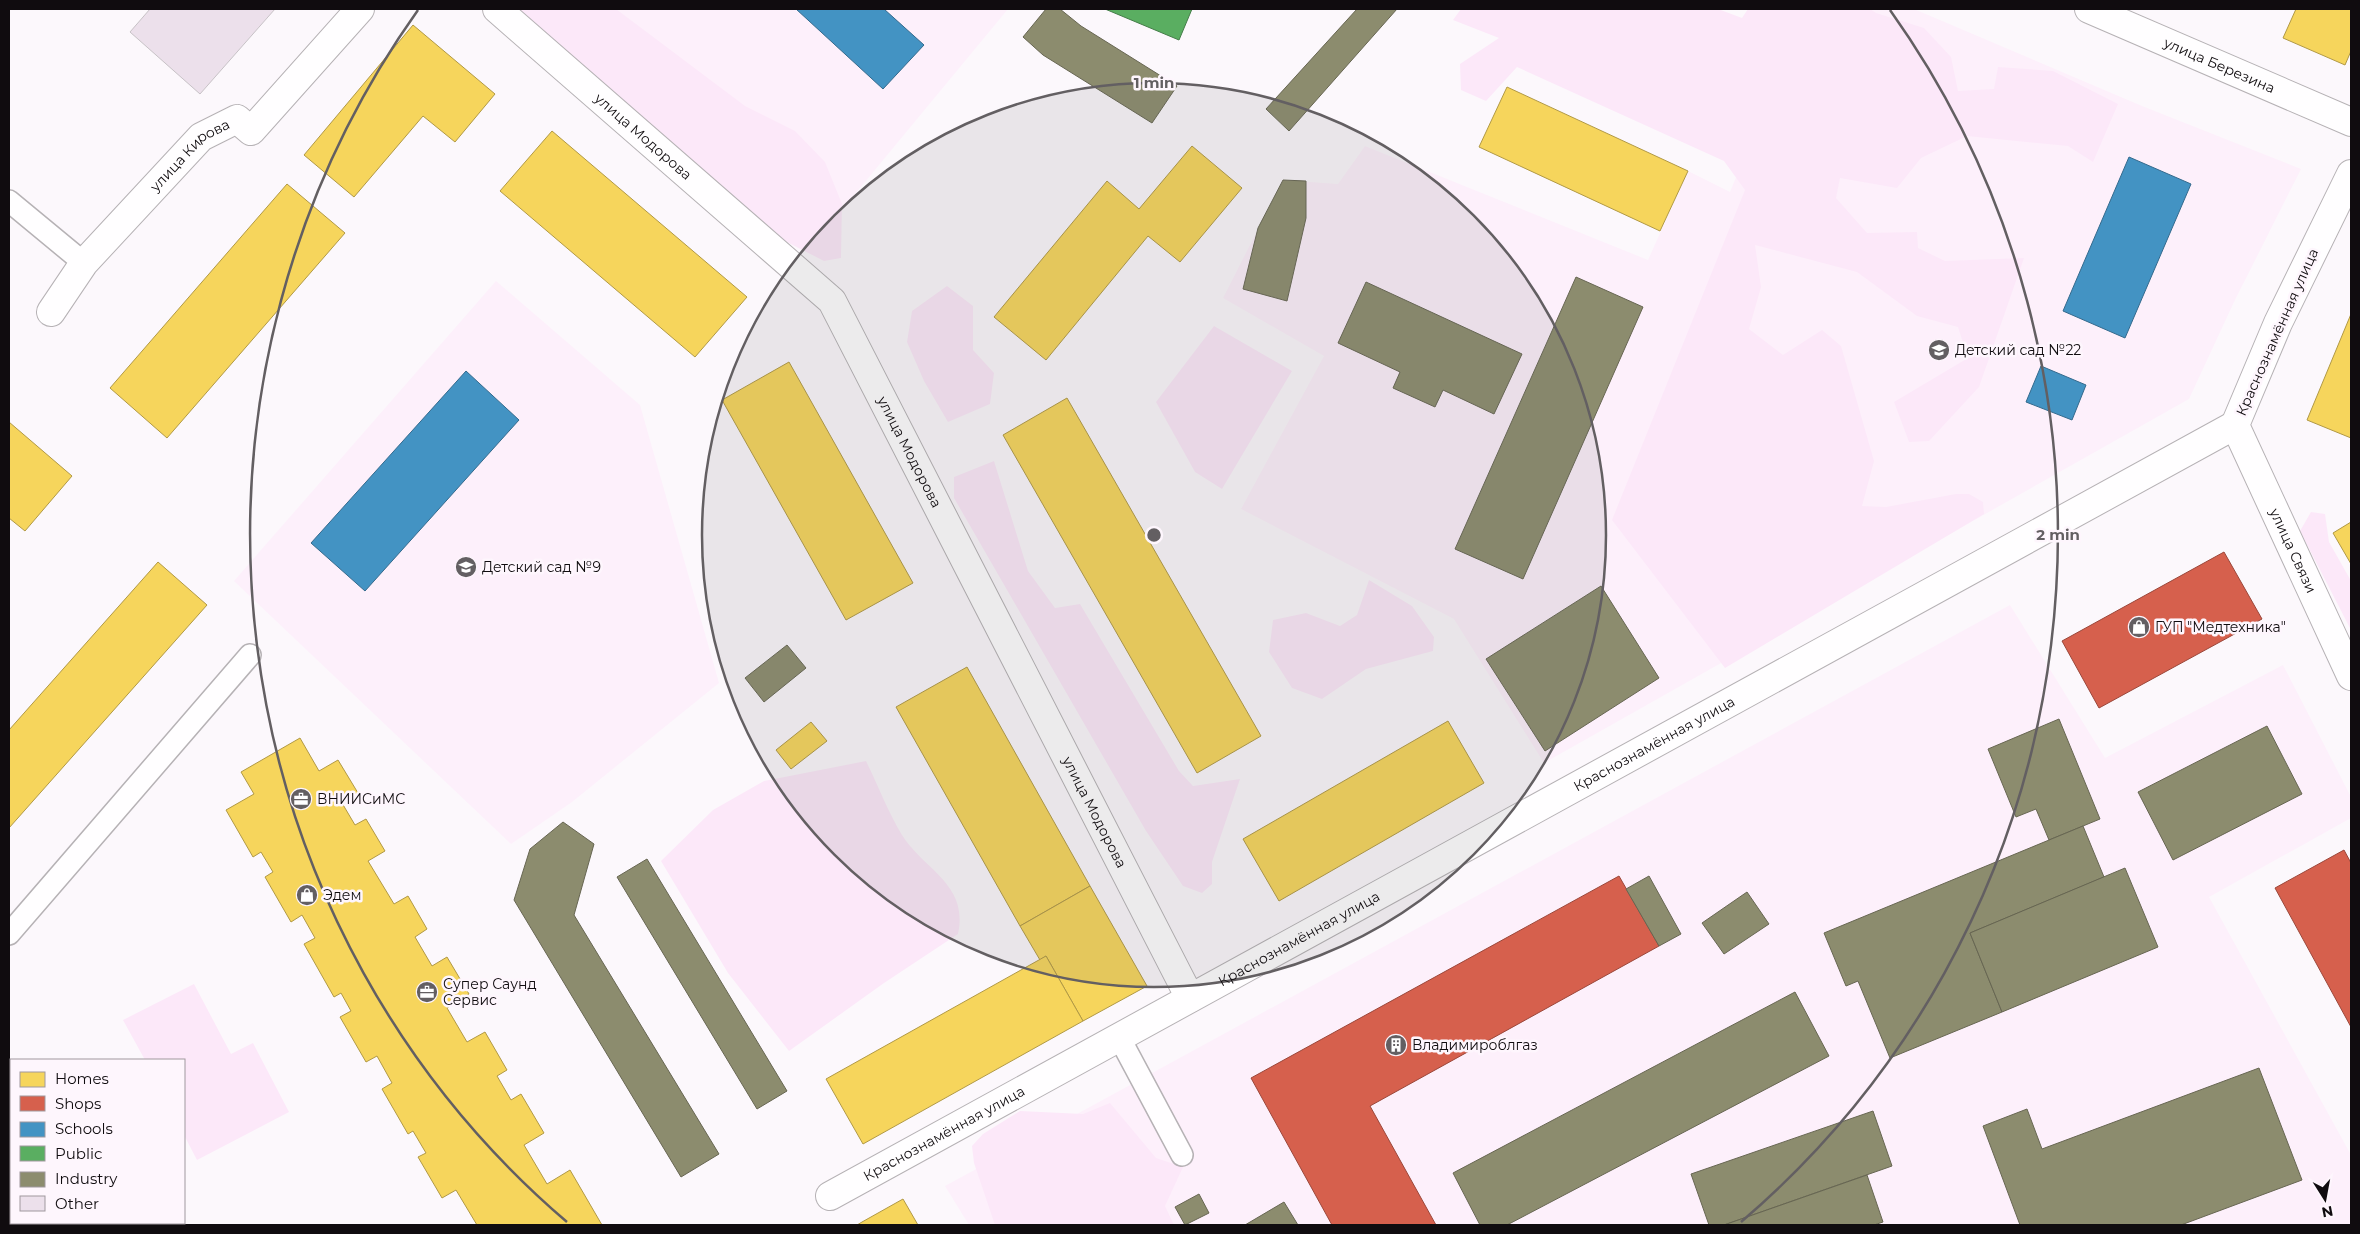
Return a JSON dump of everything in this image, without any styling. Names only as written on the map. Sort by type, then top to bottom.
[{"type":"street","name":"улица Кирова","points":[[51,312],[84,263],[201,137],[237,119],[251,131],[360,9]]},
{"type":"street","name":"улица Модорова","points":[[497,9],[832,301],[1190,998]]},
{"type":"street","name":"улица Березина","points":[[2089,9],[2351,122]]},
{"type":"street","name":"Краснознамённая улица","points":[[830,1196],[2235,425],[2278,323],[2351,174]]},
{"type":"street","name":"улица Связи","points":[[2235,425],[2351,676]]},
{"type":"lane","points":[[9,201],[84,263]]},
{"type":"lane","points":[[9,934],[250,655]]},
{"type":"lane","points":[[1118,1037],[1182,1155]]},
{"type":"shaded area","points":[[519,9],[616,9],[745,106],[795,131],[825,162],[842,204],[841,258],[824,261],[779,238],[519,20]]},
{"type":"shaded area","points":[[539,9],[1008,9],[812,246]]},
{"type":"shaded area","points":[[1461,9],[1718,9],[1742,18],[1748,9],[1870,9],[1876,13],[1924,28],[1951,57],[1958,91],[1994,89],[1998,67],[2053,71],[2118,104],[2093,162],[2068,146],[1967,136],[1921,158],[1897,188],[1840,178],[1836,198],[1867,233],[1917,232],[1918,248],[1945,261],[2024,258],[1979,387],[1929,441],[1909,442],[1894,402],[1968,358],[1958,327],[1917,316],[1857,272],[1755,245],[1761,287],[1749,329],[1783,355],[1822,330],[1841,346],[1874,461],[1862,506],[1886,507],[1956,494],[1969,494],[1983,502],[1984,514],[1725,668],[1612,520],[1745,190],[1724,161],[1517,67],[1486,101],[1461,90],[1460,64],[1499,38],[1453,20]]},
{"type":"shaded area","points":[[1804,9],[1914,9],[2142,106],[2301,169],[2234,302],[2189,399],[1544,763],[1454,619],[1241,509],[1324,356],[1223,298],[1283,180],[1338,184],[1365,146],[1648,260],[1688,171],[1730,192]]},
{"type":"shaded area","name":"Детский сад №9","points":[[496,281],[640,405],[719,683],[572,802],[511,844],[234,581]]},
{"type":"shaded area","points":[[947,286],[973,306],[973,350],[994,373],[990,404],[948,422],[924,381],[907,342],[912,311]]},
{"type":"shaded area","points":[[1214,326],[1292,371],[1222,489],[1195,472],[1156,402]]},
{"type":"shaded area","points":[[994,461],[1028,571],[1055,608],[1080,604],[1179,771],[1193,786],[1240,779],[1212,862],[1212,884],[1202,893],[1183,886],[1146,831],[954,498],[954,477]]},
{"type":"shaded area","points":[[2311,512],[2325,514],[2329,542],[2351,581],[2351,630],[2300,531]]},
{"type":"shaded area","points":[[1369,580],[1412,606],[1434,637],[1433,651],[1366,669],[1322,699],[1292,688],[1269,652],[1273,620],[1306,613],[1340,626],[1357,615]]},
{"type":"shaded area","points":[[2010,605],[2105,758],[2283,665],[2351,797],[2351,818],[2209,897],[2351,1155],[2351,1225],[969,1225],[945,1186]]},
{"type":"shaded area","points":[[866,761],[902,835],[951,890],[957,902],[960,917],[958,934],[884,983],[789,1051],[728,973],[661,861],[713,810],[764,781]]},
{"type":"shaded area","points":[[194,984],[231,1054],[253,1043],[289,1112],[197,1160],[185,1137],[185,1059],[144,1059],[123,1020]]},
{"type":"shaded area","points":[[1110,1103],[1156,1158],[1183,1167],[1165,1206],[1174,1225],[995,1225],[974,1163],[972,1146],[983,1134],[1020,1111],[1083,1114]]},
{"type":"building: Homes","points":[[2296,9],[2351,9],[2351,51],[2345,65],[2283,38]]},
{"type":"building: Homes","points":[[413,25],[495,94],[455,142],[423,116],[354,197],[304,155]]},
{"type":"building: Homes","points":[[1507,87],[1688,171],[1660,231],[1479,147]]},
{"type":"building: Homes","points":[[552,131],[747,297],[695,357],[500,191]]},
{"type":"building: Homes","points":[[1192,146],[1242,188],[1180,262],[1148,236],[1046,360],[994,317],[1107,181],[1139,209]]},
{"type":"building: Homes","points":[[287,184],[345,233],[167,438],[110,388]]},
{"type":"building: Homes","points":[[2351,314],[2351,438],[2307,420]]},
{"type":"building: Homes","points":[[789,362],[913,583],[846,620],[722,400]]},
{"type":"building: Homes","points":[[1067,398],[1261,736],[1197,773],[1003,435]]},
{"type":"building: Homes","points":[[9,422],[72,476],[25,531],[9,518]]},
{"type":"building: Homes","points":[[2351,522],[2351,564],[2333,533]]},
{"type":"building: Homes","points":[[158,562],[207,605],[9,828],[9,730]]},
{"type":"building: Homes","points":[[967,667],[1090,886],[1020,926],[896,707]]},
{"type":"building: Homes","points":[[1448,721],[1484,783],[1279,901],[1243,839]]},
{"type":"building: Homes","points":[[811,722],[827,741],[791,769],[776,750]]},
{"type":"building: Homes","points":[[300,738],[319,771],[338,760],[358,793],[342,803],[355,825],[366,819],[385,851],[368,861],[394,904],[408,896],[427,929],[415,937],[432,966],[447,957],[469,994],[447,1008],[467,1042],[485,1032],[507,1070],[497,1076],[511,1100],[521,1094],[544,1133],[524,1145],[547,1184],[570,1170],[602,1225],[477,1225],[456,1190],[442,1198],[418,1157],[426,1153],[413,1131],[408,1134],[382,1089],[392,1083],[377,1056],[366,1062],[340,1017],[351,1011],[341,993],[334,997],[304,944],[315,938],[302,915],[291,922],[265,877],[273,872],[261,852],[253,857],[226,810],[254,794],[241,772]]},
{"type":"building: Homes","points":[[1090,886],[1147,986],[1083,1021],[1046,956],[1040,960],[1020,926]]},
{"type":"building: Homes","points":[[1046,956],[1083,1021],[863,1144],[826,1079]]},
{"type":"building: Homes","points":[[9,1087],[10,1224],[52,1225],[9,1225]]},
{"type":"building: Homes","points":[[903,1199],[918,1225],[857,1225],[862,1222]]},
{"type":"building: Shops","points":[[2224,552],[2262,619],[2099,708],[2062,641]]},
{"type":"building: Shops","points":[[2344,850],[2351,863],[2351,1027],[2275,888]]},
{"type":"building: Shops","name":"Владимироблгаз","points":[[1619,876],[1659,946],[1370,1106],[1436,1225],[1332,1225],[1251,1078]]},
{"type":"building: Schools","points":[[796,9],[884,9],[924,45],[883,89]]},
{"type":"building: Schools","points":[[2129,157],[2191,184],[2125,338],[2063,311]]},
{"type":"building: Schools","points":[[2041,366],[2086,385],[2072,420],[2026,402]]},
{"type":"building: Schools","points":[[466,371],[519,420],[365,591],[311,543]]},
{"type":"building: Public","points":[[1105,9],[1192,9],[1179,40]]},
{"type":"building: Industry","points":[[1046,9],[1060,9],[1081,26],[1177,86],[1152,123],[1043,55],[1023,37]]},
{"type":"building: Industry","points":[[1357,9],[1397,9],[1289,131],[1266,109]]},
{"type":"building: Industry","points":[[1283,180],[1306,181],[1306,218],[1287,301],[1243,289],[1258,228]]},
{"type":"building: Industry","points":[[1576,277],[1643,307],[1523,579],[1455,549]]},
{"type":"building: Industry","points":[[1366,282],[1522,354],[1494,414],[1443,390],[1435,407],[1393,388],[1400,372],[1338,343]]},
{"type":"building: Industry","points":[[1601,586],[1659,678],[1545,751],[1486,659]]},
{"type":"building: Industry","points":[[787,645],[806,668],[764,702],[745,678]]},
{"type":"building: Industry","points":[[2059,719],[2100,819],[2049,840],[2036,809],[2016,817],[1988,749]]},
{"type":"building: Industry","points":[[2267,726],[2302,794],[2173,860],[2138,792]]},
{"type":"building: Industry","points":[[563,822],[594,844],[574,915],[719,1154],[681,1177],[514,900],[530,849]]},
{"type":"building: Industry","points":[[2083,826],[2104,877],[1970,933],[2002,1012],[1890,1058],[1858,981],[1846,986],[1824,933]]},
{"type":"building: Industry","points":[[647,859],[787,1091],[757,1109],[617,877]]},
{"type":"building: Industry","points":[[2125,868],[2158,947],[2002,1012],[1970,933]]},
{"type":"building: Industry","points":[[1649,876],[1681,934],[1659,946],[1626,889]]},
{"type":"building: Industry","points":[[1747,892],[1769,924],[1724,954],[1702,923]]},
{"type":"building: Industry","points":[[1795,992],[1829,1056],[1507,1225],[1480,1225],[1453,1173]]},
{"type":"building: Industry","points":[[2259,1068],[2302,1180],[2181,1225],[2020,1225],[1983,1126],[2027,1109],[2042,1149]]},
{"type":"building: Industry","points":[[1873,1111],[1892,1166],[1724,1225],[1709,1225],[1691,1174]]},
{"type":"building: Industry","points":[[1867,1175],[1883,1222],[1874,1225],[1724,1225]]},
{"type":"building: Industry","points":[[1199,1194],[1209,1213],[1185,1225],[1175,1207]]},
{"type":"building: Industry","points":[[1284,1202],[1298,1225],[1245,1225]]},
{"type":"building: Other","points":[[150,9],[275,9],[200,94],[130,32]]},
{"type":"place","name":"Детский сад №22","points":[[1939,350]]},
{"type":"place","name":"Детский сад №9","points":[[466,567]]},
{"type":"place","name":"ГУП \"Медтехника\"","points":[[2139,627]]},
{"type":"place","name":"ВНИИСиМС","points":[[301,799]]},
{"type":"place","name":"Эдем","points":[[307,895]]},
{"type":"place","name":"Супер Саунд Сервис","points":[[427,992]]},
{"type":"place","name":"Владимироблгаз","points":[[1396,1045]]}]
